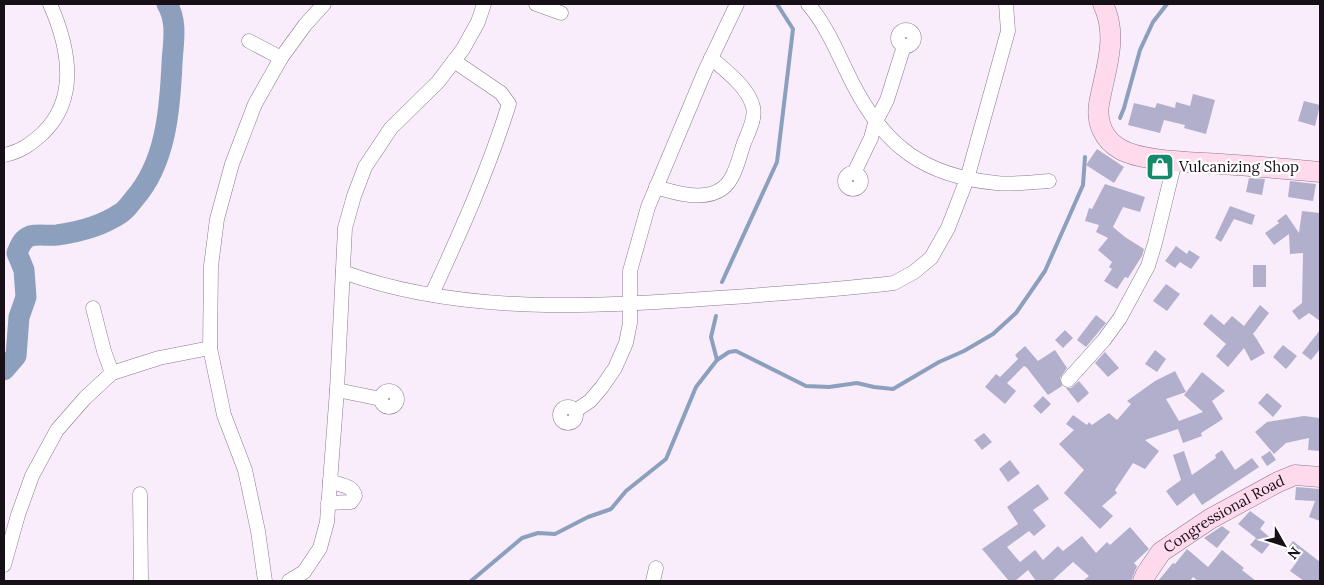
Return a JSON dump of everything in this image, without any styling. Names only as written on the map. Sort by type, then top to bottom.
[{"type":"main road","points":[[1108,6],[1111,46],[1098,117],[1102,130],[1112,144],[1128,153],[1175,161],[1320,172]]},
{"type":"main road","name":"Congressional Road","points":[[1143,581],[1160,552],[1210,519],[1278,482],[1295,476],[1320,477]]},
{"type":"street","points":[[4,155],[16,152],[33,143],[47,129],[58,113],[64,98],[68,81],[68,65],[63,38],[50,4]]},
{"type":"street","points":[[265,581],[258,530],[246,470],[224,415],[210,348],[211,266],[217,219],[232,164],[255,104],[281,58],[305,25],[324,4]]},
{"type":"street","points":[[289,581],[304,572],[320,548],[327,522],[337,390],[345,228],[354,196],[365,166],[391,128],[438,82],[463,49],[478,22],[484,4]]},
{"type":"street","points":[[536,4],[560,13]]},
{"type":"street","points":[[575,411],[590,401],[615,368],[626,343],[630,323],[630,271],[648,207],[711,58],[737,4]]},
{"type":"street","points":[[808,4],[820,17],[854,86],[875,122],[901,149],[931,168],[967,179],[998,183],[1049,181]]},
{"type":"street","points":[[343,272],[371,282],[432,294],[478,301],[530,304],[629,304],[850,288],[894,283],[914,272],[931,258],[948,228],[967,179],[1008,31],[1006,4]]},
{"type":"street","points":[[249,41],[281,58]]},
{"type":"street","points":[[854,173],[871,138],[875,122],[887,100],[904,46]]},
{"type":"street","points":[[656,187],[678,194],[704,196],[723,188],[731,177],[753,119],[754,108],[749,96],[734,78],[711,58]]},
{"type":"street","points":[[432,294],[473,205],[509,104],[501,93],[454,61]]},
{"type":"street","points":[[1068,380],[1104,340],[1120,318],[1148,266],[1158,234],[1175,161]]},
{"type":"street","points":[[93,308],[104,351],[112,373]]},
{"type":"street","points":[[4,565],[18,515],[32,476],[57,430],[85,398],[112,373],[159,358],[210,348]]},
{"type":"street","points":[[337,390],[381,400]]},
{"type":"street","points":[[328,502],[342,501],[348,503],[353,501],[356,496],[353,488],[330,482]]},
{"type":"street","points":[[140,494],[141,581]]},
{"type":"building","points":[[1193,94],[1215,100],[1206,134],[1184,128],[1185,125],[1164,120],[1160,133],[1128,125],[1134,103],[1155,108],[1157,103],[1175,108],[1176,102],[1190,106]]},
{"type":"building","points":[[1304,101],[1320,105],[1315,126],[1298,121]]},
{"type":"building","points":[[1097,149],[1124,167],[1114,183],[1086,165]]},
{"type":"building","points":[[1249,178],[1265,179],[1262,195],[1246,192]]},
{"type":"building","points":[[1290,181],[1316,184],[1313,201],[1288,197]]},
{"type":"building","points":[[1105,184],[1145,197],[1140,212],[1123,207],[1113,227],[1144,249],[1142,256],[1128,278],[1125,277],[1117,289],[1104,281],[1112,269],[1109,267],[1112,262],[1098,250],[1108,238],[1096,232],[1099,225],[1085,221],[1089,208],[1092,209]]},
{"type":"building","points":[[1230,206],[1255,215],[1252,225],[1234,219],[1221,242],[1215,238]]},
{"type":"building","points":[[1302,211],[1320,213],[1320,321],[1309,313],[1299,320],[1292,311],[1302,303],[1303,253],[1290,254],[1289,234],[1274,245],[1265,233],[1279,223],[1277,221],[1286,214],[1299,233]]},
{"type":"building","points":[[1176,246],[1187,254],[1189,250],[1200,257],[1191,269],[1180,262],[1175,268],[1165,261]]},
{"type":"building","points":[[1253,265],[1266,265],[1266,287],[1253,287]]},
{"type":"building","points":[[1166,284],[1180,294],[1167,311],[1153,301]]},
{"type":"building","points":[[1260,305],[1269,313],[1253,334],[1265,353],[1251,361],[1244,348],[1228,367],[1216,356],[1226,344],[1203,324],[1211,314],[1224,325],[1232,316],[1244,326]]},
{"type":"building","points":[[1096,315],[1106,323],[1086,347],[1077,340]]},
{"type":"building","points":[[1065,330],[1073,338],[1063,348],[1055,340]]},
{"type":"building","points":[[1320,330],[1320,349],[1311,360],[1302,353]]},
{"type":"building","points":[[1283,345],[1297,356],[1286,369],[1273,357]]},
{"type":"building","points":[[1025,346],[1038,361],[1055,350],[1067,368],[1060,378],[1062,386],[1048,395],[1024,366],[1007,383],[1016,391],[1005,404],[985,387],[996,374],[1000,377],[1018,359],[1015,355]]},
{"type":"building","points":[[1155,350],[1166,359],[1157,372],[1145,364]]},
{"type":"building","points":[[1105,352],[1119,368],[1108,377],[1095,363]]},
{"type":"building","points":[[1175,371],[1186,392],[1166,399],[1179,421],[1203,412],[1184,395],[1202,372],[1225,391],[1212,401],[1223,419],[1201,433],[1202,436],[1183,443],[1178,429],[1145,440],[1159,451],[1145,469],[1133,463],[1115,490],[1117,493],[1102,506],[1113,516],[1100,529],[1064,493],[1084,470],[1059,444],[1074,430],[1066,424],[1073,415],[1087,425],[1089,422],[1092,425],[1109,413],[1117,420],[1131,404],[1127,401],[1155,381]]},
{"type":"building","points":[[1079,381],[1089,393],[1078,403],[1066,388],[1071,388]]},
{"type":"building","points":[[1267,393],[1282,406],[1273,417],[1258,403]]},
{"type":"building","points":[[1043,396],[1051,404],[1041,414],[1033,406]]},
{"type":"building","points":[[1304,416],[1320,418],[1320,451],[1308,450],[1309,438],[1286,443],[1274,454],[1255,432],[1267,422]]},
{"type":"building","points":[[984,433],[992,442],[982,450],[974,440]]},
{"type":"building","points":[[1222,450],[1235,470],[1252,458],[1259,467],[1202,505],[1194,493],[1177,506],[1166,491],[1181,480],[1173,455],[1184,451],[1192,475],[1216,458],[1215,455]]},
{"type":"building","points":[[1270,451],[1276,460],[1267,466],[1261,457]]},
{"type":"building","points":[[1010,460],[1020,473],[1008,482],[999,469]]},
{"type":"building","points":[[1038,484],[1049,499],[1033,510],[1046,526],[1034,536],[1029,531],[1007,547],[1020,562],[1035,550],[1043,560],[1058,546],[1063,551],[1082,536],[1096,553],[1107,542],[1110,545],[1130,527],[1149,549],[1134,563],[1137,566],[1131,581],[1083,581],[1089,576],[1073,562],[1052,581],[1036,581],[1028,570],[1015,581],[1009,581],[982,549],[1018,524],[1007,507]]},
{"type":"building","points":[[1296,487],[1320,489],[1320,521],[1309,517],[1315,501],[1295,500]]},
{"type":"building","points":[[1250,511],[1265,522],[1260,529],[1273,540],[1262,554],[1250,545],[1256,538],[1238,524]]},
{"type":"building","points":[[1222,526],[1230,532],[1217,548],[1204,538]]},
{"type":"building","points":[[1293,541],[1320,562],[1320,581],[1304,581],[1290,571],[1298,560],[1286,550]]},
{"type":"building","points":[[1187,549],[1208,567],[1222,550],[1244,568],[1242,570],[1256,581],[1198,581],[1193,577],[1190,581],[1158,581]]},
{"type":"waterway","points":[[4,370],[16,356],[19,317],[26,297],[24,270],[17,253],[20,245],[27,237],[33,235],[57,235],[82,230],[114,218],[123,212],[145,185],[153,169],[160,152],[170,99],[174,25],[167,4]]},
{"type":"waterway","points":[[722,282],[777,162],[793,29],[777,4]]},
{"type":"waterway","points":[[1120,118],[1140,50],[1153,22],[1167,4]]},
{"type":"waterway","points":[[471,581],[522,538],[538,533],[555,534],[588,517],[611,509],[626,491],[666,459],[696,387],[717,360],[729,352],[736,351],[806,386],[829,387],[857,383],[893,389],[993,334],[1016,313],[1045,271],[1083,185],[1085,157]]},
{"type":"waterway","points":[[716,316],[711,337],[717,360]]},
{"type":"place","name":"Vulcanizing Shop","points":[[1160,167]]}]
